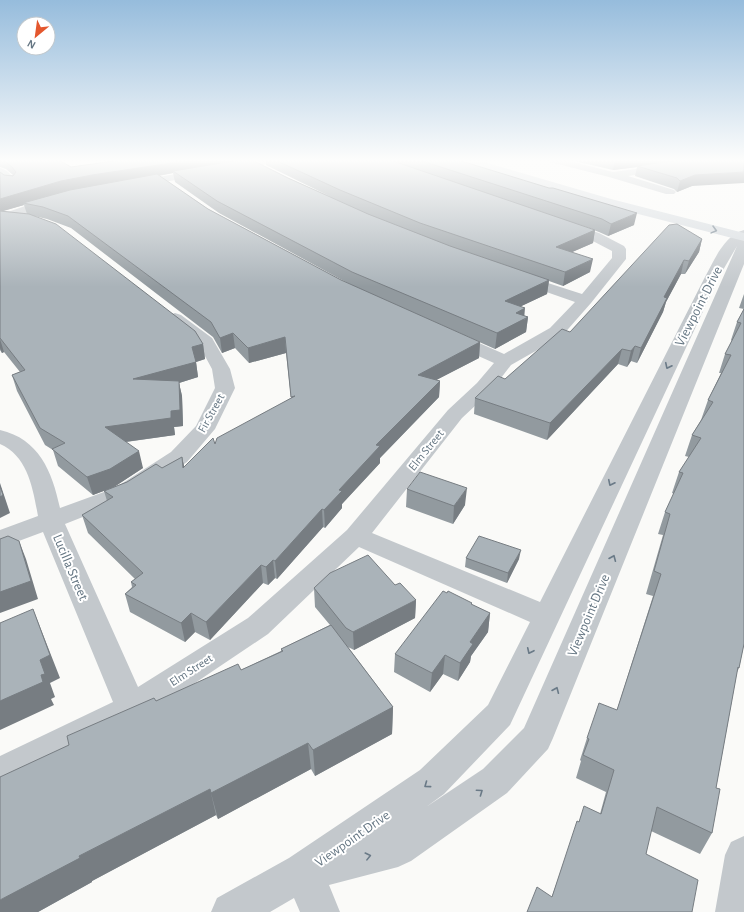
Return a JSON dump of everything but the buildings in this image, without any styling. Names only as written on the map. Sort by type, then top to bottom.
[{"type":"main road","points":[[610,203],[742,231]]},
{"type":"main road","points":[[660,203],[675,207]]},
{"type":"street","points":[[3,217],[45,203]]},
{"type":"street","points":[[3,217],[39,223]]},
{"type":"street","name":"Elm Street","points":[[0,774],[132,708],[258,626],[356,536],[455,414],[484,387],[505,361],[556,332],[619,259],[619,249],[594,236],[550,221]]},
{"type":"street","name":"Viewpoint Drive","points":[[304,872],[398,848],[495,781],[536,738],[744,246],[742,231]]},
{"type":"street","points":[[510,274],[585,300]]},
{"type":"street","name":"Viewpoint Drive","points":[[231,912],[304,872],[432,782],[499,715],[546,617],[728,281]]},
{"type":"street","name":"Fir Street","points":[[0,539],[51,521],[123,492],[179,457],[205,429],[225,388],[221,369],[206,342],[163,309]]},
{"type":"street","points":[[440,332],[505,361]]},
{"type":"street","name":"Lucilla Street","points":[[0,436],[18,445],[30,458],[45,488],[51,521],[132,708]]},
{"type":"street","points":[[356,536],[546,617]]},
{"type":"street","points":[[735,912],[744,855]]},
{"type":"street","points":[[304,872],[320,912]]}]
